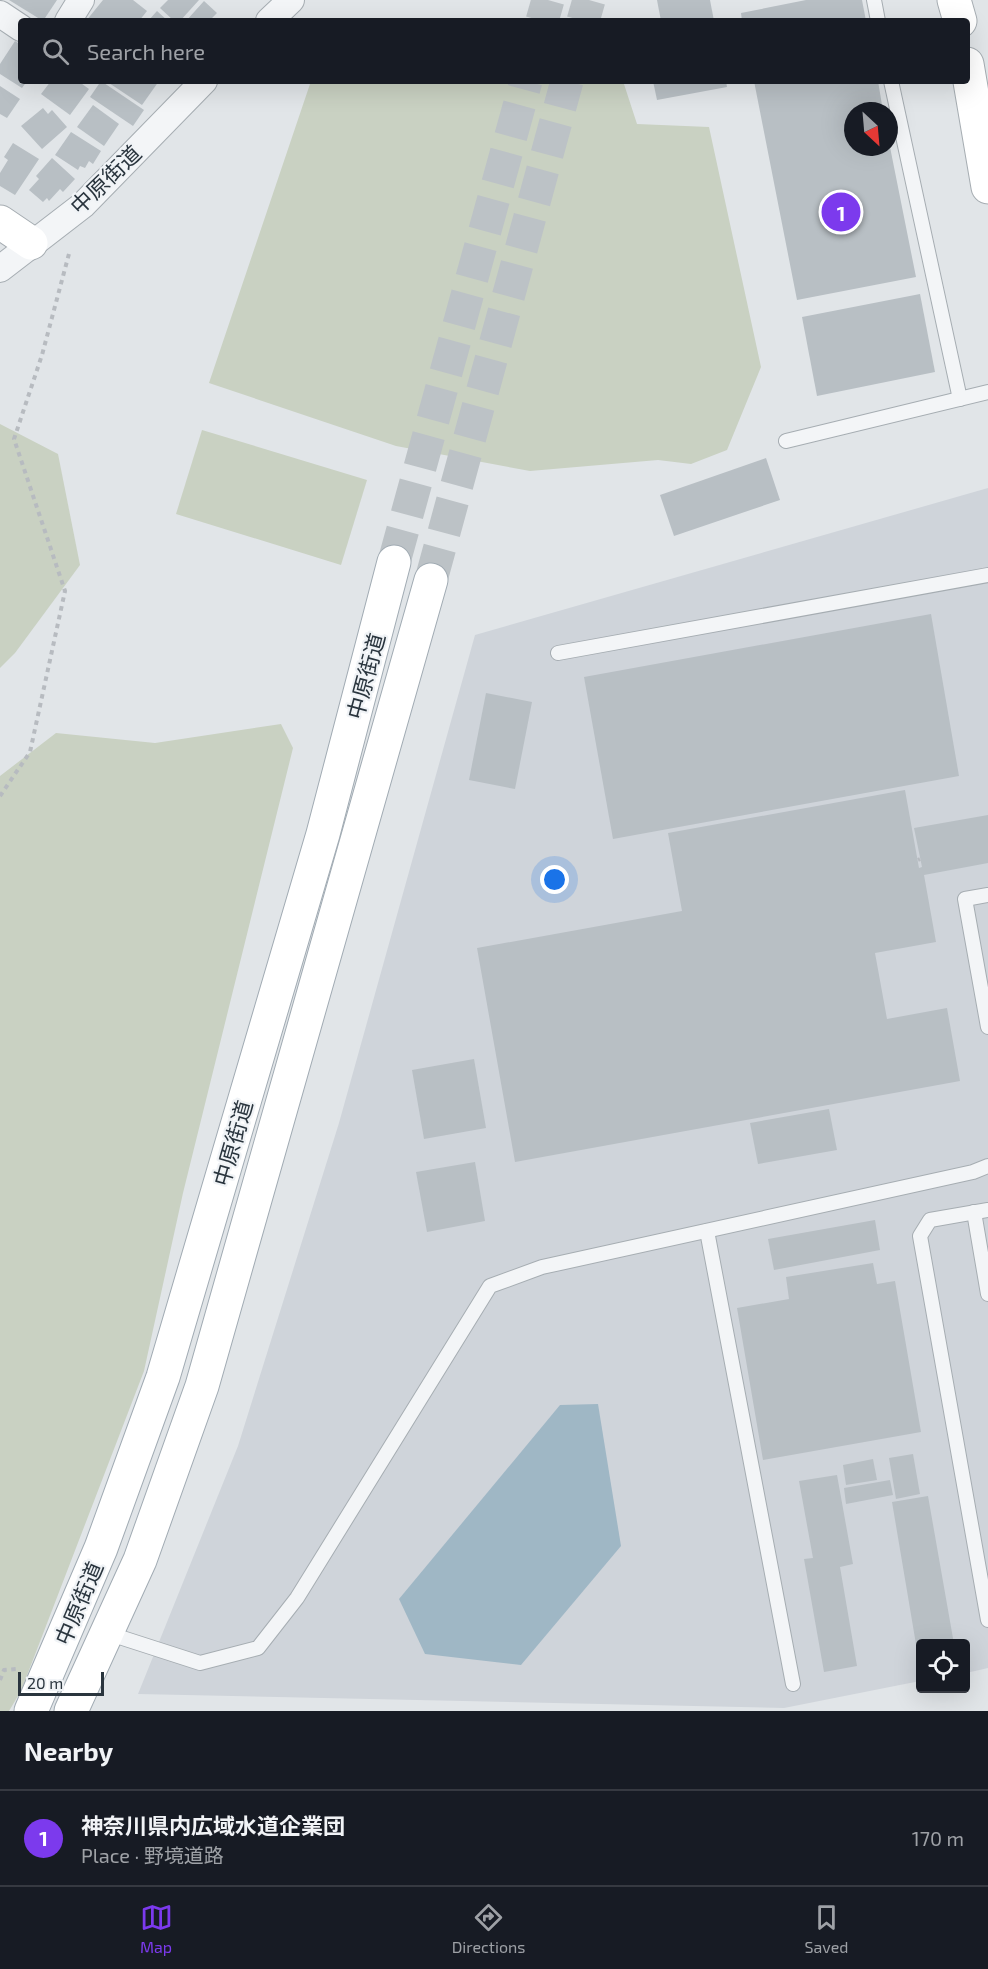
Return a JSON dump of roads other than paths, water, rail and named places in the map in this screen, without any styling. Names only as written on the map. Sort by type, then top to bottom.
[{"type":"main road","points":[[954,0],[959,18]]},
{"type":"main road","points":[[970,82],[988,187]]},
{"type":"main road","points":[[0,222],[31,243]]},
{"type":"main road","name":"中原街道","points":[[31,1711],[101,1548],[163,1377],[323,834],[394,562]]},
{"type":"main road","name":"中原街道","points":[[71,1711],[140,1560],[202,1386],[431,580]]},
{"type":"street","points":[[70,18],[81,0]]},
{"type":"street","points":[[272,18],[291,0]]},
{"type":"street","points":[[0,14],[18,26]]},
{"type":"street","name":"中原街道","points":[[0,269],[82,205],[201,84]]},
{"type":"lane","points":[[874,0],[877,18]]},
{"type":"lane","points":[[892,84],[960,399]]},
{"type":"lane","points":[[786,441],[988,392]]},
{"type":"lane","points":[[558,653],[988,575]]},
{"type":"lane","points":[[988,895],[965,899],[988,1027]]},
{"type":"lane","points":[[107,1633],[200,1664],[258,1648],[297,1598],[490,1286],[543,1267],[973,1172],[988,1166]]},
{"type":"lane","points":[[988,1210],[930,1220],[920,1236],[988,1620]]},
{"type":"lane","points":[[974,1212],[988,1294]]},
{"type":"lane","points":[[708,1230],[793,1684]]},
{"type":"water","points":[[598,1404],[621,1546],[521,1665],[425,1654],[399,1599],[560,1405]]},
{"type":"tunnel","points":[[543,18],[548,0]]},
{"type":"tunnel","points":[[584,18],[589,0]]},
{"type":"tunnel","points":[[394,562],[525,84]]},
{"type":"tunnel","points":[[431,580],[566,84]]},
{"type":"place","name":"神奈川県内広域水道企業団","points":[[841,212]]}]
